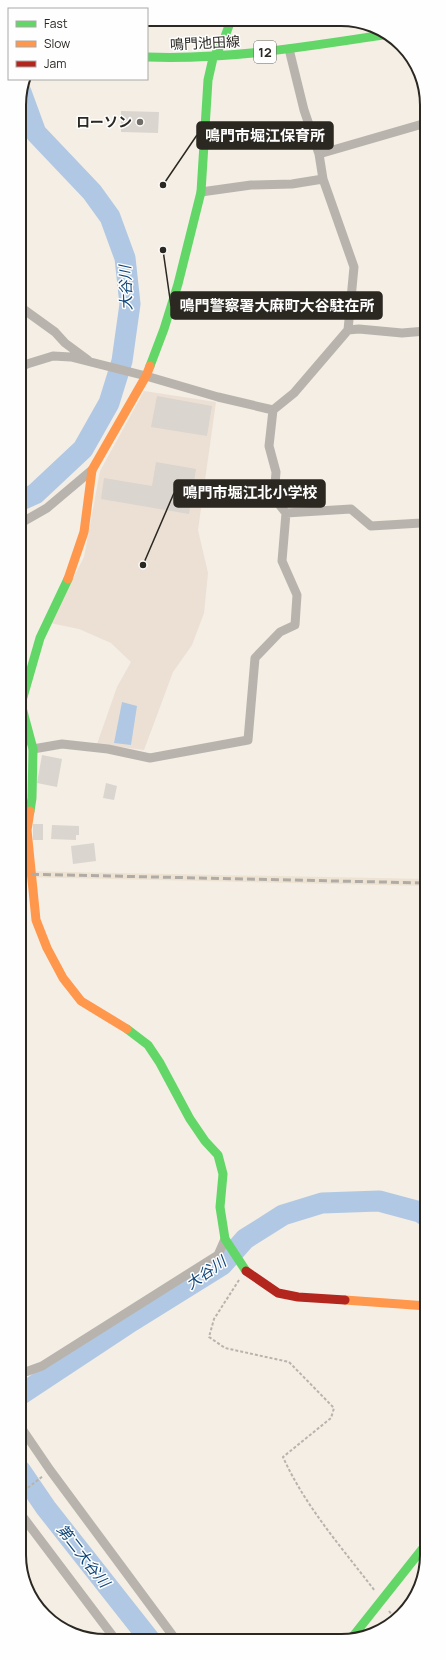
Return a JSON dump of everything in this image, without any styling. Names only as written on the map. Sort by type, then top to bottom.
[{"type":"street","points":[[26,687],[40,638],[72,571],[84,532],[92,470],[142,375],[164,329],[178,284],[200,192],[208,80],[213,58],[223,42],[229,26]]},
{"type":"street","name":"鳴門池田線","points":[[148,57],[174,59],[213,58],[289,49],[378,36]]},
{"type":"street","points":[[33,749],[62,744],[108,749],[150,758],[248,740],[255,658],[280,632],[295,625],[296,596],[282,561],[286,513],[274,498],[276,472],[269,446],[273,410],[294,393],[348,330],[354,267],[323,179],[320,154],[304,110],[289,49]]},
{"type":"street","points":[[320,154],[420,125]]},
{"type":"street","points":[[200,192],[250,185],[292,184],[323,179]]},
{"type":"street","points":[[26,311],[55,332],[65,343],[95,364]]},
{"type":"street","points":[[348,330],[359,329],[397,333],[420,331]]},
{"type":"street","points":[[26,364],[53,356],[71,357],[142,375],[218,397],[273,410]]},
{"type":"street","points":[[26,520],[47,508],[92,470]]},
{"type":"street","points":[[286,513],[351,509],[371,526],[420,523]]},
{"type":"street","points":[[26,723],[33,749],[32,798],[26,818]]},
{"type":"street","points":[[26,849],[36,920],[47,948],[63,978],[81,1001],[131,1031],[148,1045],[160,1063],[190,1119],[205,1141],[218,1155],[223,1174],[220,1207],[222,1225],[228,1243],[246,1271],[278,1293],[298,1297],[420,1306]]},
{"type":"street","points":[[26,1372],[42,1366],[218,1255],[228,1243]]},
{"type":"street","points":[[26,1435],[50,1470],[172,1634]]},
{"type":"street","points":[[26,1521],[111,1634]]},
{"type":"street","points":[[356,1632],[420,1552]]},
{"type":"path","points":[[246,1271],[214,1319],[209,1337],[225,1348],[289,1362],[334,1408],[331,1418],[283,1457],[293,1481],[381,1600]]},
{"type":"path","points":[[26,1489],[43,1476]]},
{"type":"shaded area","points":[[144,391],[216,402],[198,530],[208,573],[204,613],[192,645],[173,672],[144,750],[97,744],[117,687],[131,662],[111,643],[79,629],[50,623],[84,557],[100,471]]},
{"type":"shaded area","points":[[26,871],[420,879],[420,886],[26,877]]},
{"type":"water","points":[[122,702],[137,706],[131,745],[114,743]]},
{"type":"building","name":"ローソン","points":[[121,111],[159,112],[158,133],[121,132]]},
{"type":"building","points":[[157,396],[212,406],[207,436],[151,427]]},
{"type":"building","points":[[156,462],[196,469],[189,514],[101,499],[104,478],[152,486]]},
{"type":"building","points":[[42,755],[62,759],[57,787],[37,783]]},
{"type":"building","points":[[106,783],[117,786],[114,800],[103,798]]},
{"type":"building","points":[[26,803],[29,804],[26,814]]},
{"type":"building","points":[[33,824],[43,824],[43,840],[33,840]]},
{"type":"building","points":[[52,825],[79,826],[79,835],[76,835],[76,840],[51,839]]},
{"type":"building","points":[[94,843],[96,861],[73,864],[71,846]]},
{"type":"waterway","name":"大谷川","points":[[26,106],[36,133],[92,192],[110,217],[125,258],[130,304],[122,361],[109,403],[83,449],[35,494],[26,498]]},
{"type":"waterway","name":"大谷川","points":[[26,1391],[132,1321],[222,1265],[245,1239],[283,1215],[322,1203],[379,1201],[420,1212]]},
{"type":"waterway","name":"第二大谷川","points":[[26,1479],[46,1508],[145,1634]]},
{"type":"railway","points":[[26,874],[420,883]]},
{"type":"traffic: fast","points":[[150,366],[164,329],[178,284],[201,192],[208,80],[213,58],[223,42],[229,26]]},
{"type":"traffic: fast","points":[[148,57],[207,57],[236,55],[378,36]]},
{"type":"traffic: fast","points":[[26,687],[40,638],[68,579]]},
{"type":"traffic: fast","points":[[26,723],[33,749],[32,798],[30,811]]},
{"type":"traffic: fast","points":[[127,1029],[148,1045],[160,1063],[190,1119],[205,1141],[218,1155],[223,1174],[220,1207],[225,1239],[246,1271]]},
{"type":"traffic: fast","points":[[356,1632],[420,1552]]},
{"type":"traffic: slow","points":[[68,579],[84,532],[92,470],[146,376],[150,366]]},
{"type":"traffic: slow","points":[[30,811],[27,830],[36,920],[47,948],[63,978],[81,1001],[127,1029]]},
{"type":"traffic: slow","points":[[345,1300],[420,1305]]},
{"type":"traffic: jam","points":[[246,1271],[278,1293],[298,1297],[345,1300]]},
{"type":"place","name":"ローソン","points":[[140,122]]},
{"type":"place","name":"鳴門市堀江保育所","points":[[163,185]]},
{"type":"place","name":"鳴門警察署大麻町大谷駐在所","points":[[163,250]]},
{"type":"place","name":"鳴門市堀江北小学校","points":[[143,565]]}]
